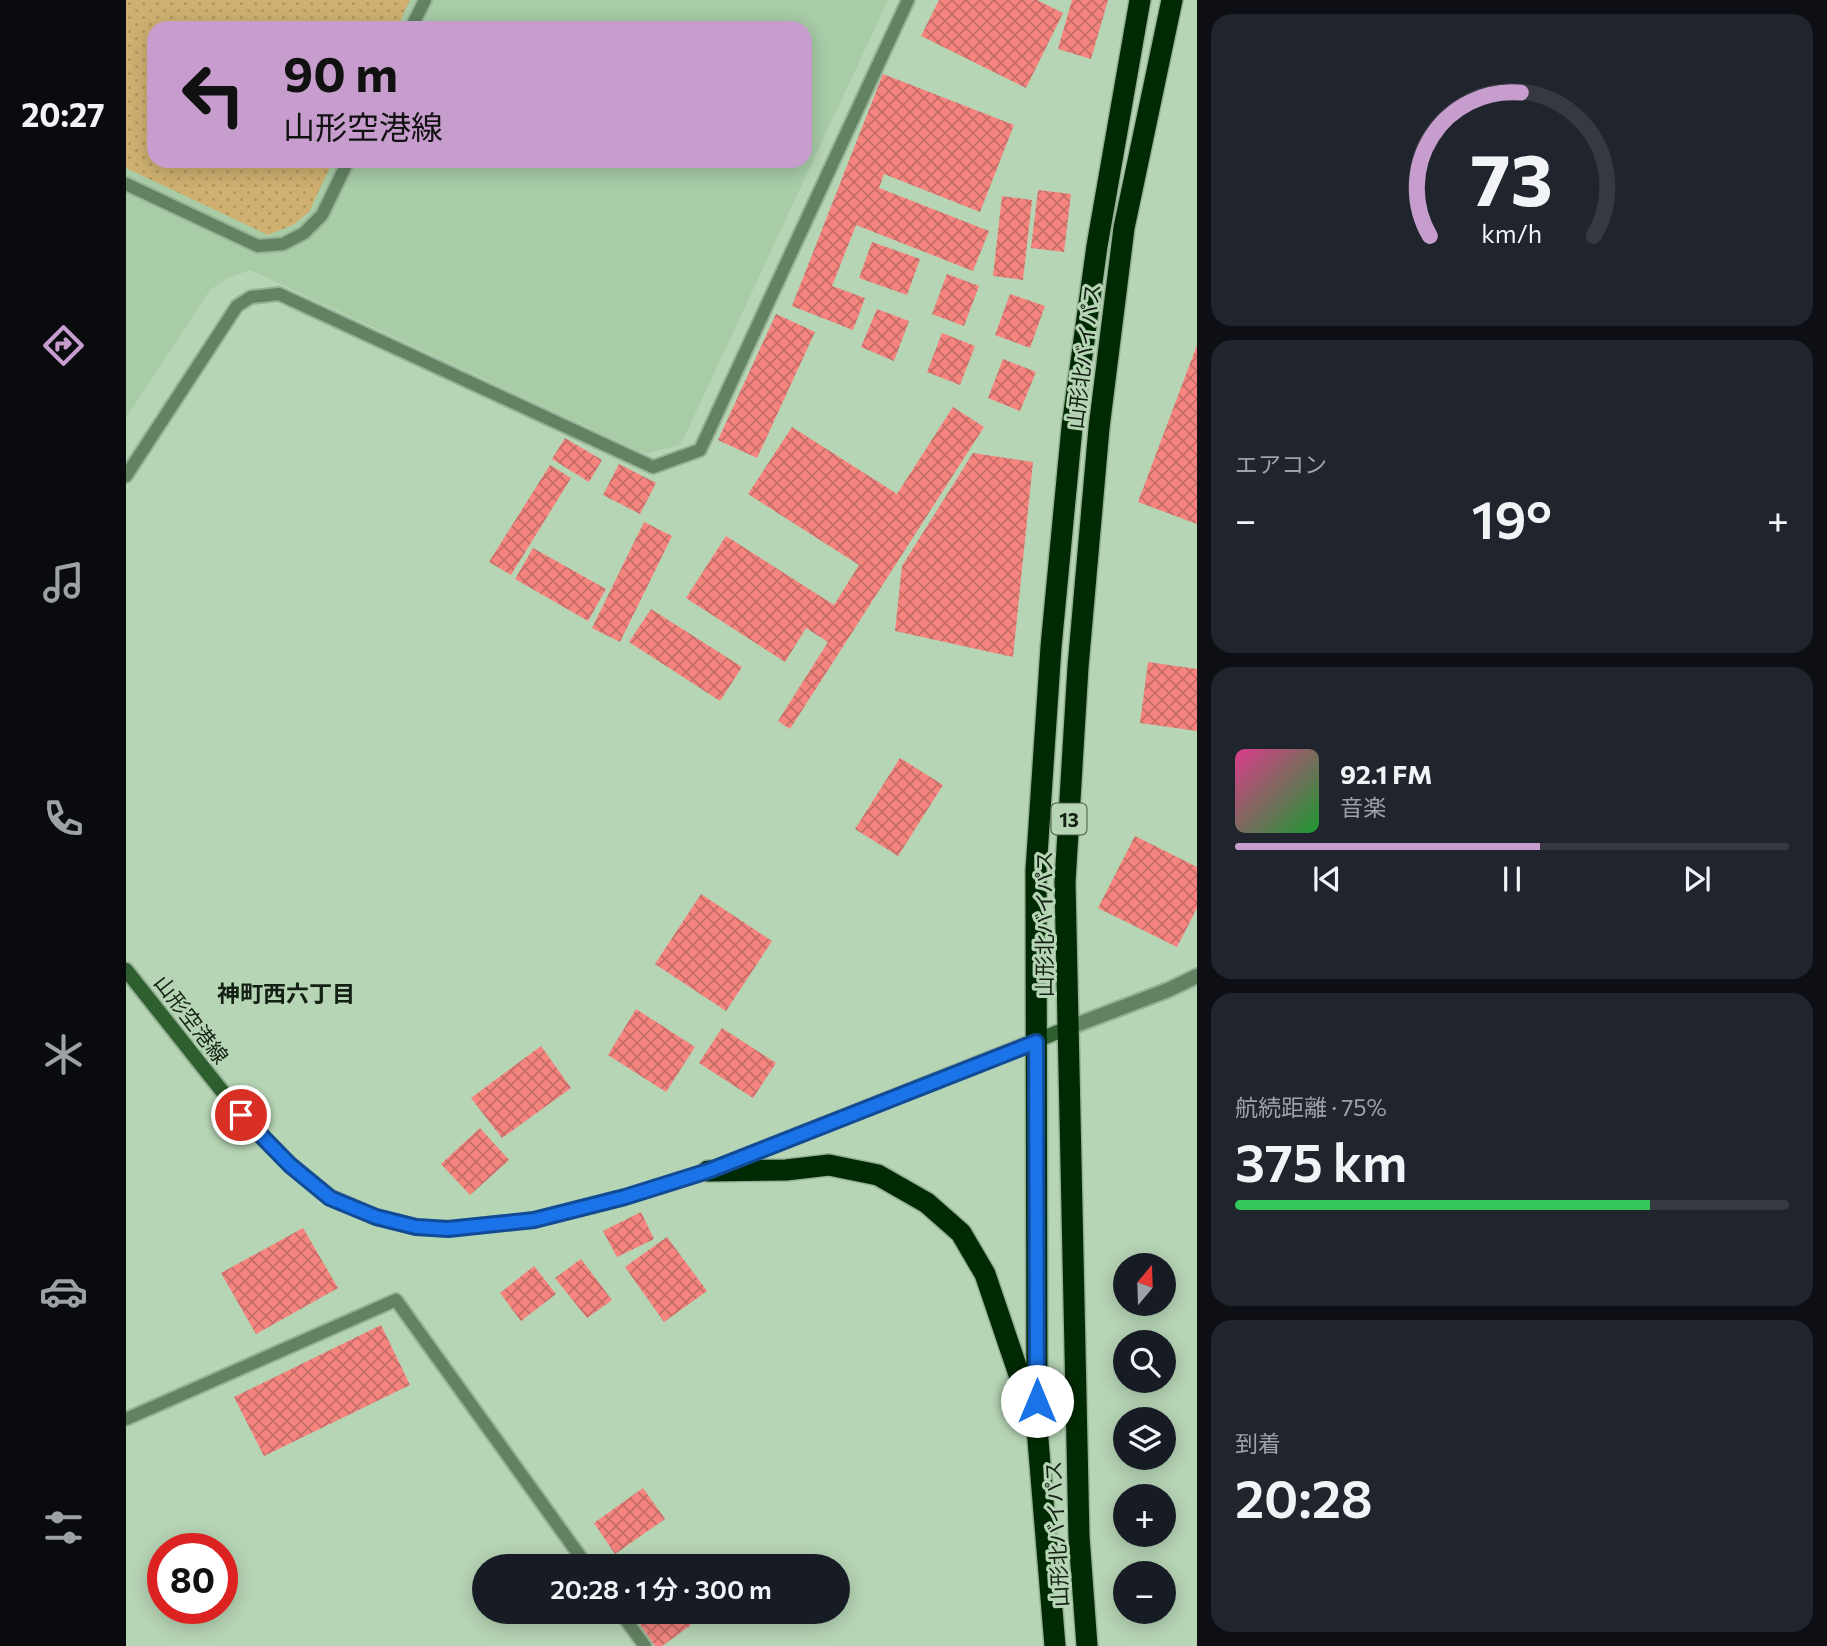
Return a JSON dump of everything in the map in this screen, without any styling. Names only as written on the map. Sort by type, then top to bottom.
[{"type":"highway","name":"山形北バイパス","points":[[1055,1646],[1037,1428],[1036,870],[1051,647],[1072,427],[1097,246],[1140,0]]},
{"type":"highway","name":"山形北バイパス","points":[[1087,1646],[1079,1536],[1065,882],[1078,667],[1099,428],[1124,228],[1172,0]]},
{"type":"highway","points":[[708,1171],[786,1170],[829,1165],[878,1175],[928,1203],[961,1233],[985,1274],[1037,1428]]},
{"type":"main road","name":"山形空港線","points":[[126,970],[241,1115],[290,1165],[330,1198],[376,1217],[416,1227],[448,1229],[534,1220],[625,1197],[708,1171],[1068,1028]]},
{"type":"street","points":[[1068,1028],[1168,990],[1197,976]]},
{"type":"lane","points":[[414,21],[425,0]]},
{"type":"lane","points":[[126,476],[237,306],[251,297],[279,294],[653,467],[700,450],[908,0]]},
{"type":"lane","points":[[126,184],[258,246],[283,244],[304,233],[322,215],[345,168]]},
{"type":"lane","points":[[126,1419],[396,1300],[578,1554]]},
{"type":"lane","points":[[629,1624],[645,1646]]},
{"type":"shaded area","points":[[126,0],[888,0],[812,163],[812,21],[147,21],[147,168],[810,168],[681,444],[646,454],[250,270],[228,278],[210,290],[126,418]]},
{"type":"shaded area","points":[[126,0],[410,0],[400,21],[147,21],[147,168],[330,168],[309,212],[293,225],[268,235],[126,168]]},
{"type":"building","points":[[939,0],[1037,0],[1063,13],[1026,88],[921,36]]},
{"type":"building","points":[[1072,0],[1108,0],[1091,59],[1058,49]]},
{"type":"building","points":[[883,74],[1014,125],[980,212],[884,174],[879,188],[989,231],[973,271],[856,225],[832,286],[865,298],[853,330],[792,306]]},
{"type":"building","points":[[1038,190],[1071,194],[1064,252],[1031,248]]},
{"type":"building","points":[[1002,196],[1032,200],[1023,280],[993,276]]},
{"type":"building","points":[[872,242],[920,259],[907,295],[859,278]]},
{"type":"building","points":[[947,274],[979,286],[964,326],[932,314]]},
{"type":"building","points":[[1010,294],[1045,306],[1030,348],[995,335]]},
{"type":"building","points":[[877,309],[909,321],[894,361],[861,347]]},
{"type":"building","points":[[776,314],[815,332],[757,458],[718,440]]},
{"type":"building","points":[[942,333],[975,346],[960,385],[927,372]]},
{"type":"building","points":[[1197,345],[1197,524],[1138,502]]},
{"type":"building","points":[[1003,359],[1036,372],[1020,411],[988,398]]},
{"type":"building","points":[[953,407],[984,427],[790,729],[778,721],[828,642],[806,628],[785,662],[686,598],[726,536],[834,605],[859,565],[748,494],[792,427],[897,494]]},
{"type":"building","points":[[565,438],[602,460],[589,482],[552,459]]},
{"type":"building","points":[[973,453],[1033,462],[1013,657],[895,631],[902,566]]},
{"type":"building","points":[[619,464],[656,483],[640,514],[603,495]]},
{"type":"building","points":[[550,465],[571,478],[511,575],[489,562]]},
{"type":"building","points":[[644,522],[672,536],[620,642],[592,628]]},
{"type":"building","points":[[533,548],[606,589],[588,621],[515,579]]},
{"type":"building","points":[[651,609],[742,667],[720,701],[629,642]]},
{"type":"building","points":[[1148,662],[1197,669],[1197,731],[1140,723]]},
{"type":"building","points":[[900,758],[943,785],[898,856],[855,829]]},
{"type":"building","points":[[1135,836],[1197,867],[1197,908],[1177,947],[1098,908]]},
{"type":"building","points":[[701,894],[772,941],[726,1011],[655,964]]},
{"type":"building","points":[[636,1009],[695,1047],[666,1092],[608,1055]]},
{"type":"building","points":[[722,1028],[776,1063],[753,1098],[699,1063]]},
{"type":"building","points":[[541,1046],[571,1088],[502,1138],[471,1098]]},
{"type":"building","points":[[480,1128],[509,1160],[470,1195],[441,1164]]},
{"type":"building","points":[[641,1212],[654,1239],[617,1257],[603,1231]]},
{"type":"building","points":[[303,1228],[338,1288],[256,1334],[221,1273]]},
{"type":"building","points":[[667,1237],[707,1291],[664,1322],[625,1267]]},
{"type":"building","points":[[581,1259],[612,1300],[587,1318],[555,1278]]},
{"type":"building","points":[[534,1266],[556,1294],[521,1321],[500,1293]]},
{"type":"building","points":[[381,1325],[410,1385],[264,1456],[234,1397]]},
{"type":"building","points":[[643,1488],[665,1519],[615,1554],[594,1523]]},
{"type":"building","points":[[639,1624],[691,1625],[662,1646],[655,1646]]},
{"type":"district","name":"神町西六丁目","points":[[286,993]]},
{"type":"route","points":[[241,1115],[290,1165],[330,1198],[376,1217],[416,1227],[448,1229],[534,1220],[625,1197],[708,1171],[1036,1042],[1037,1401]]}]
